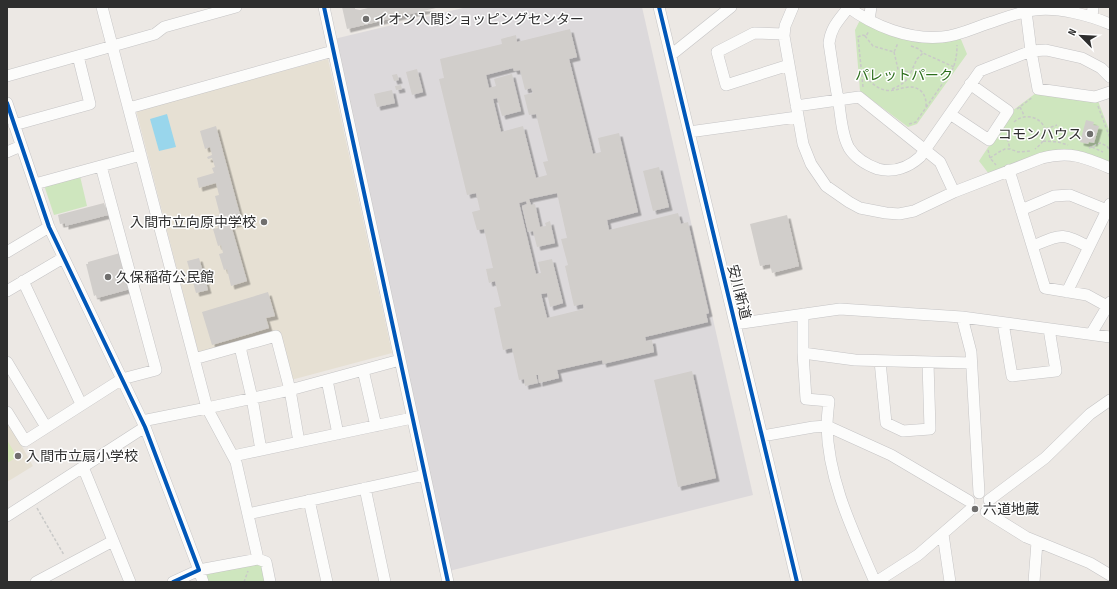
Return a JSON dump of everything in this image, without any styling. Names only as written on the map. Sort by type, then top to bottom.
[{"type":"street","points":[[102,7],[207,408],[236,462],[258,559]]},
{"type":"street","points":[[7,76],[154,34],[164,27],[236,7]]},
{"type":"street","points":[[324,7],[448,582]]},
{"type":"street","name":"安川新道","points":[[659,7],[797,582]]},
{"type":"street","points":[[671,55],[731,7]]},
{"type":"street","points":[[793,7],[785,26],[784,34],[796,112],[803,144],[811,164],[826,186],[860,208],[899,214],[914,211],[954,192],[1007,171],[1035,155],[1070,155],[1085,158],[1110,168]]},
{"type":"street","points":[[1110,24],[1093,12],[1054,9],[1036,10],[955,35],[926,37],[900,32],[872,21],[848,7],[832,28],[829,43],[845,140],[850,150],[868,165],[883,170],[895,170],[910,166],[920,157],[980,71],[1031,51],[1046,50],[1082,58],[1095,64],[1110,77]]},
{"type":"street","points":[[872,7],[872,21]]},
{"type":"street","points":[[1026,12],[1038,89],[1095,97],[1110,92]]},
{"type":"street","points":[[784,34],[754,33],[717,52],[726,85],[789,65]]},
{"type":"street","points":[[129,108],[333,51]]},
{"type":"street","points":[[14,124],[90,104],[78,56]]},
{"type":"street","points":[[950,114],[989,140],[1008,111],[970,84]]},
{"type":"street","points":[[689,132],[796,112],[838,99],[859,97],[940,162],[954,192]]},
{"type":"street","points":[[7,103],[49,227],[144,424],[203,582]]},
{"type":"street","points":[[7,152],[21,146]]},
{"type":"street","points":[[35,184],[141,155]]},
{"type":"street","points":[[7,412],[25,441],[122,379],[156,370],[101,166]]},
{"type":"street","points":[[1007,171],[1022,210],[1045,288],[1087,295],[1109,304],[1090,334]]},
{"type":"street","points":[[1022,210],[1054,196],[1070,196],[1108,207],[1067,292]]},
{"type":"street","points":[[7,252],[49,227]]},
{"type":"street","points":[[1033,246],[1058,235],[1069,237],[1089,246]]},
{"type":"street","points":[[7,291],[63,258]]},
{"type":"street","points":[[23,281],[81,404]]},
{"type":"street","points":[[736,324],[840,309],[962,317],[1110,337]]},
{"type":"street","points":[[762,436],[813,426],[827,426],[891,455],[970,505],[979,514],[986,512],[989,506],[989,500],[985,495],[979,493],[973,496],[970,505],[943,534],[918,555],[876,582],[848,518],[832,466],[827,426],[829,402],[806,399],[803,353],[803,314]]},
{"type":"street","points":[[962,317],[970,352],[979,493]]},
{"type":"street","points":[[1004,323],[1012,376],[1056,371],[1049,329]]},
{"type":"street","points":[[194,359],[276,336],[290,390],[299,442]]},
{"type":"street","points":[[240,347],[252,398],[261,450]]},
{"type":"street","points":[[803,353],[855,360],[971,363]]},
{"type":"street","points":[[7,516],[144,424],[207,408],[290,390],[400,360]]},
{"type":"street","points":[[880,361],[886,423],[903,431],[930,428],[928,363]]},
{"type":"street","points":[[7,362],[46,427]]},
{"type":"street","points":[[363,370],[376,426]]},
{"type":"street","points":[[327,380],[338,434]]},
{"type":"street","points":[[989,500],[1045,458],[1090,414],[1110,400]]},
{"type":"street","points":[[233,456],[412,418]]},
{"type":"street","points":[[83,466],[130,582]]},
{"type":"street","points":[[248,514],[424,475]]},
{"type":"street","points":[[365,488],[385,582]]},
{"type":"street","points":[[309,500],[327,582]]},
{"type":"street","points":[[986,512],[1026,537],[1090,563],[1110,575]]},
{"type":"street","points":[[943,534],[950,582]]},
{"type":"street","points":[[36,582],[113,541]]},
{"type":"street","points":[[1034,582],[1037,542]]},
{"type":"street","points":[[173,582],[199,570],[258,559],[266,562],[270,582]]},
{"type":"path","points":[[865,36],[872,21]]},
{"type":"path","points":[[900,32],[898,43],[894,52],[898,69],[911,72]]},
{"type":"path","points":[[863,89],[858,37],[862,35],[865,36]]},
{"type":"path","points":[[909,124],[916,122],[954,67],[957,52],[955,35]]},
{"type":"path","points":[[865,36],[873,46],[894,52]]},
{"type":"path","points":[[905,44],[919,49],[923,53],[954,67]]},
{"type":"path","points":[[890,90],[903,84],[909,77],[917,59],[923,53]]},
{"type":"path","points":[[862,73],[874,85],[885,90],[897,90],[910,87],[923,92],[926,107]]},
{"type":"path","points":[[1016,111],[1036,95]]},
{"type":"path","points":[[1096,103],[1110,138]]},
{"type":"path","points":[[1020,107],[1024,113],[1024,117]]},
{"type":"path","points":[[990,158],[999,152],[1010,149],[1035,155],[1036,149],[1043,141],[1046,129],[1041,121],[1024,117],[1015,120],[1012,125]]},
{"type":"path","points":[[1046,129],[1056,125]]},
{"type":"path","points":[[1010,127],[1007,137],[1010,149]]},
{"type":"path","points":[[1089,148],[1100,143],[1107,146],[1110,151]]},
{"type":"path","points":[[990,147],[988,152],[990,158],[997,166],[1007,171]]},
{"type":"path","points":[[1092,147],[1103,152]]},
{"type":"path","points":[[31,500],[70,564]]},
{"type":"shaded area","points":[[467,7],[642,7],[753,495],[449,571],[334,39]]},
{"type":"shaded area","name":"入間市立向原中学校","points":[[328,59],[392,353],[291,380],[278,334],[199,355],[136,110]]},
{"type":"shaded area","name":"入間市立扇小学校","points":[[7,420],[33,466],[7,482]]},
{"type":"green space","name":"パレットパーク","points":[[860,20],[874,26],[960,37],[967,54],[917,124],[908,127],[860,91],[855,30]]},
{"type":"green space","points":[[1036,93],[1098,101],[1110,132],[1110,165],[1076,152],[989,174],[979,161],[1012,111]]},
{"type":"green space","points":[[80,176],[87,206],[54,215],[45,188],[46,186]]},
{"type":"green space","points":[[7,440],[17,457],[7,463]]},
{"type":"green space","points":[[257,563],[262,564],[266,582],[207,582],[206,578],[208,573]]},
{"type":"water","points":[[167,114],[176,147],[159,151],[150,119]]},
{"type":"building","name":"イオン入間ショッピングセンター","points":[[342,7],[355,7],[355,9],[360,10],[372,7],[436,8],[347,29]]},
{"type":"building","points":[[570,29],[577,57],[569,59],[593,154],[601,152],[598,138],[619,133],[638,212],[607,220],[609,230],[678,213],[681,224],[688,222],[709,313],[706,314],[708,322],[645,337],[646,341],[652,340],[654,352],[603,364],[602,360],[557,370],[559,378],[539,383],[538,375],[536,375],[538,383],[525,386],[524,379],[519,380],[512,348],[503,350],[494,308],[501,306],[495,281],[489,283],[486,269],[493,268],[484,229],[477,230],[472,212],[480,210],[476,193],[467,195],[439,79],[444,78],[440,59],[502,44],[501,39],[516,35],[517,42]],"holes":[[[513,68],[514,71],[520,70],[525,90],[531,88],[533,93],[524,95],[529,115],[536,114],[548,161],[543,162],[547,175],[536,178],[523,126],[501,132],[493,99],[497,98],[502,116],[521,111],[512,74],[494,79],[496,86],[489,88],[486,75]],[[557,193],[567,238],[561,239],[568,265],[565,266],[574,306],[583,304],[584,309],[547,318],[541,294],[547,293],[550,307],[563,303],[552,259],[538,262],[541,273],[536,274],[519,203],[526,201],[527,204],[522,206],[528,232],[533,231],[537,247],[555,243],[550,221],[545,223],[546,226],[540,227],[535,204],[531,205],[529,199]]]},
{"type":"building","points":[[417,69],[423,92],[412,95],[406,72]]},
{"type":"building","points":[[397,74],[399,80],[394,81],[392,75]]},
{"type":"building","points":[[401,85],[402,89],[396,90],[395,86]]},
{"type":"building","points":[[392,90],[395,103],[377,107],[374,94]]},
{"type":"building","name":"コモンハウス","points":[[1086,120],[1094,122],[1093,125],[1099,126],[1094,143],[1089,142],[1088,144],[1080,142]]},
{"type":"building","points":[[216,126],[242,222],[231,225],[247,281],[231,286],[227,269],[224,270],[219,254],[223,253],[221,245],[218,246],[213,229],[218,228],[214,216],[220,215],[215,196],[219,195],[216,183],[199,188],[197,178],[214,173],[212,168],[215,167],[212,158],[208,159],[207,157],[212,155],[210,147],[205,149],[200,131]]},
{"type":"building","points":[[659,167],[669,207],[653,211],[643,171]]},
{"type":"building","points":[[104,203],[108,215],[65,226],[65,223],[60,224],[58,215]]},
{"type":"building","points":[[787,215],[799,266],[772,273],[770,264],[760,266],[750,224]]},
{"type":"building","name":"久保稲荷公民館","points":[[120,253],[130,289],[97,298],[96,295],[94,296],[86,264],[88,264],[88,262]]},
{"type":"building","points":[[199,258],[208,290],[196,293],[187,261]]},
{"type":"building","points":[[268,292],[275,316],[266,318],[269,328],[212,345],[202,312]]},
{"type":"building","points":[[692,371],[716,478],[678,487],[654,380]]},
{"type":"cycle path","points":[[324,7],[448,582]]},
{"type":"cycle path","points":[[659,7],[797,582]]},
{"type":"cycle path","points":[[7,103],[49,227],[145,427],[199,570],[173,582]]},
{"type":"place","name":"イオン入間ショッピングセンター","points":[[366,19]]},
{"type":"place","name":"コモンハウス","points":[[1090,134]]},
{"type":"place","name":"入間市立向原中学校","points":[[264,222]]},
{"type":"place","name":"久保稲荷公民館","points":[[108,277]]},
{"type":"place","name":"入間市立扇小学校","points":[[18,456]]},
{"type":"place","name":"六道地蔵","points":[[975,509]]}]
